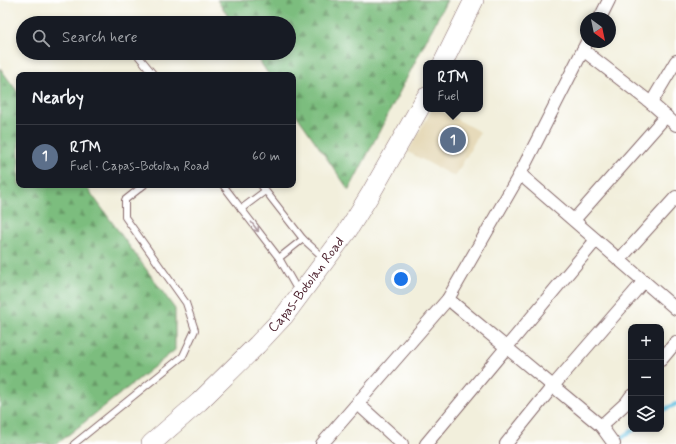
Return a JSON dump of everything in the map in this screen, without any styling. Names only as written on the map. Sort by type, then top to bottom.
[{"type":"main road","points":[[444,60],[474,0]]},
{"type":"main road","name":"Capas-Botolan Road","points":[[151,444],[199,402],[284,316],[348,230],[423,102]]},
{"type":"street","points":[[603,12],[609,0]]},
{"type":"street","points":[[322,444],[448,299],[520,174],[584,48]]},
{"type":"street","points":[[587,48],[676,125]]},
{"type":"street","points":[[651,103],[676,61]]},
{"type":"street","points":[[574,220],[666,116]]},
{"type":"street","points":[[520,174],[676,309]]},
{"type":"street","points":[[619,260],[676,197]]},
{"type":"street","points":[[426,444],[596,240]]},
{"type":"street","points":[[506,444],[553,386],[644,281]]},
{"type":"street","points":[[448,299],[601,426],[614,444]]},
{"type":"street","points":[[664,356],[676,342]]},
{"type":"street","points":[[601,426],[628,400]]},
{"type":"street","points":[[358,404],[402,444]]},
{"type":"lane","points":[[142,60],[152,72]]},
{"type":"lane","points":[[74,444],[183,356],[195,330],[186,303],[125,217],[125,200],[140,188]]},
{"type":"lane","points":[[225,188],[279,258],[300,295]]},
{"type":"lane","points":[[263,188],[303,239],[325,259]]},
{"type":"lane","points":[[241,209],[265,191]]},
{"type":"lane","points":[[279,258],[303,239]]},
{"type":"shaded area","points":[[430,112],[443,112],[480,132],[455,177],[408,152]]},
{"type":"green space","points":[[217,0],[447,0],[349,190],[296,114],[296,72],[267,72],[259,60],[296,60],[296,16],[228,16]]},
{"type":"green space","points":[[0,68],[16,90],[16,188],[87,188],[175,309],[175,350],[57,444],[0,444]]},
{"type":"waterway","points":[[664,410],[676,404]]},
{"type":"waterway","points":[[622,438],[631,432]]},
{"type":"place","name":"RTM","points":[[453,140]]}]
